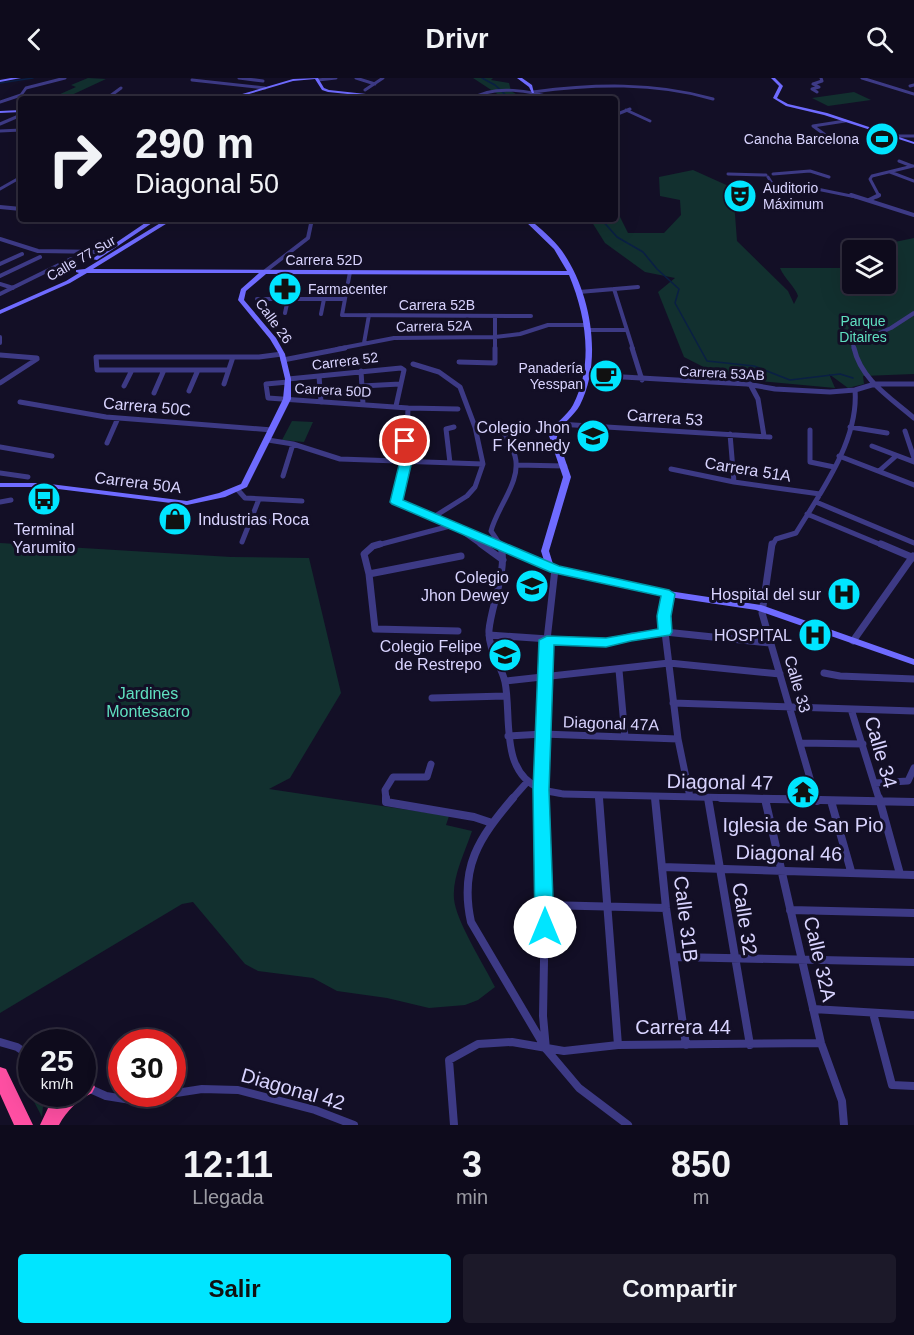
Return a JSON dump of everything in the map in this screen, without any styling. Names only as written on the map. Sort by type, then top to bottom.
[{"type":"highway","points":[[0,1075],[24,1125]]},
{"type":"highway","points":[[49,1125],[54,1107]]},
{"type":"street","points":[[0,81],[19,78]]},
{"type":"street","points":[[0,102],[17,97],[26,88],[65,78]]},
{"type":"street","points":[[197,78],[192,80],[265,88]]},
{"type":"street","points":[[239,78],[264,81]]},
{"type":"street","points":[[253,87],[268,78]]},
{"type":"street","points":[[237,96],[296,79],[336,78]]},
{"type":"street","points":[[365,90],[383,78]]},
{"type":"street","points":[[773,78],[781,86],[774,96],[778,102],[914,143]]},
{"type":"street","points":[[817,92],[812,89],[819,87],[813,84],[822,81],[821,78]]},
{"type":"street","points":[[862,78],[914,94]]},
{"type":"street","points":[[316,79],[323,89],[333,92],[382,91],[392,96]]},
{"type":"street","points":[[356,79],[375,84]]},
{"type":"street","points":[[518,79],[527,84],[536,96]]},
{"type":"street","points":[[110,96],[121,88]]},
{"type":"street","points":[[474,96],[498,92],[533,92],[566,88],[654,88],[676,90],[713,99]]},
{"type":"street","points":[[351,92],[360,95],[387,94]]},
{"type":"street","points":[[345,96],[351,92]]},
{"type":"street","points":[[533,92],[546,96]]},
{"type":"street","points":[[618,114],[628,111],[650,121]]},
{"type":"street","points":[[0,112],[18,113]]},
{"type":"street","points":[[0,124],[18,115]]},
{"type":"street","points":[[835,142],[813,126],[842,121]]},
{"type":"street","points":[[0,130],[18,130]]},
{"type":"street","points":[[888,136],[914,136]]},
{"type":"street","points":[[899,161],[914,166]]},
{"type":"street","points":[[869,200],[879,196],[871,177],[914,166]]},
{"type":"street","points":[[728,174],[765,176],[802,171],[816,172],[829,177]]},
{"type":"street","points":[[890,172],[914,181]]},
{"type":"street","points":[[775,185],[778,175]]},
{"type":"street","points":[[765,176],[775,185],[840,192],[914,215]]},
{"type":"street","points":[[0,189],[18,179]]},
{"type":"street","points":[[14,208],[18,206]]},
{"type":"street","points":[[0,207],[18,209]]},
{"type":"street","name":"Calle 77 Sur","points":[[0,310],[68,282],[104,252],[150,222]]},
{"type":"street","name":"Calle 77 Sur","points":[[81,271],[166,222]]},
{"type":"street","points":[[264,272],[308,238],[311,222]]},
{"type":"street","points":[[529,222],[551,242],[564,259],[579,292],[590,348],[588,375],[577,404],[570,415],[558,424],[552,433],[565,466],[567,483],[545,551],[552,567],[541,790],[545,905],[543,1016],[546,1049]]},
{"type":"street","points":[[0,239],[38,251],[104,252]]},
{"type":"street","points":[[0,264],[22,255]]},
{"type":"street","points":[[0,276],[40,257]]},
{"type":"street","points":[[0,294],[71,259]]},
{"type":"street","name":"Carrera 52D","points":[[81,271],[570,273]]},
{"type":"street","name":"Calle 26","points":[[237,489],[247,481],[287,399],[288,380],[282,357],[273,338],[242,300],[243,290],[264,272]]},
{"type":"street","points":[[257,299],[345,299],[350,272]]},
{"type":"street","points":[[0,284],[13,288]]},
{"type":"street","points":[[579,292],[638,287]]},
{"type":"street","points":[[614,289],[642,380]]},
{"type":"street","points":[[285,313],[288,299]]},
{"type":"street","points":[[321,314],[324,299]]},
{"type":"street","name":"Carrera 52B","points":[[345,299],[342,315],[531,316]]},
{"type":"street","points":[[914,313],[891,328],[853,344],[857,357],[875,384],[914,418]]},
{"type":"street","points":[[364,343],[369,315]]},
{"type":"street","points":[[459,362],[495,363],[495,316]]},
{"type":"street","name":"Carrera 52A","points":[[132,370],[97,370],[96,357],[282,357],[420,336],[495,337],[520,334],[548,325],[626,330]]},
{"type":"street","points":[[0,337],[0,343]]},
{"type":"street","points":[[0,355],[38,358],[0,383]]},
{"type":"street","points":[[224,384],[233,357]]},
{"type":"street","points":[[413,364],[439,372],[460,387],[475,428],[483,464],[481,475],[467,496],[432,518]]},
{"type":"street","name":"Carrera 52","points":[[270,399],[266,386],[269,383],[361,371],[397,367],[404,370],[400,384]]},
{"type":"street","points":[[123,386],[132,370],[228,370]]},
{"type":"street","points":[[154,393],[164,370]]},
{"type":"street","points":[[189,391],[198,370]]},
{"type":"street","points":[[361,371],[363,404]]},
{"type":"street","name":"Carrera 53AB","points":[[588,375],[856,392]]},
{"type":"street","points":[[319,376],[321,402]]},
{"type":"street","points":[[362,386],[400,384],[396,406]]},
{"type":"street","points":[[750,384],[758,399],[765,391],[775,388]]},
{"type":"street","points":[[856,392],[875,384],[914,384]]},
{"type":"street","name":"Calle 33","points":[[817,801],[770,643],[762,608],[772,544],[776,539],[795,533],[816,502],[839,456],[850,427],[856,392]]},
{"type":"street","name":"Carrera 50D","points":[[270,399],[408,408]]},
{"type":"street","name":"Carrera 53","points":[[558,424],[767,436],[758,399]]},
{"type":"street","name":"Carrera 50C","points":[[20,402],[118,418],[272,430]]},
{"type":"street","points":[[458,409],[408,408],[406,461],[396,502],[463,532],[552,567],[669,594],[762,608],[914,662]]},
{"type":"street","points":[[906,411],[914,411]]},
{"type":"street","points":[[107,443],[118,418]]},
{"type":"street","points":[[500,426],[516,465],[510,489],[491,531],[501,546],[503,560],[489,635],[505,681],[508,736],[514,761],[522,776],[528,781],[492,823],[470,858],[465,880],[465,906],[471,922],[546,1049],[579,1088],[628,1125]]},
{"type":"street","points":[[850,427],[887,433]]},
{"type":"street","points":[[450,463],[446,429],[454,428]]},
{"type":"street","points":[[810,430],[810,462],[834,467]]},
{"type":"street","points":[[872,446],[896,456],[914,460],[912,442],[905,431]]},
{"type":"street","points":[[730,434],[734,482]]},
{"type":"street","points":[[268,440],[293,444],[340,459],[483,464]]},
{"type":"street","points":[[283,476],[293,444]]},
{"type":"street","points":[[0,447],[52,456]]},
{"type":"street","points":[[839,456],[914,485]]},
{"type":"street","points":[[879,471],[896,456]]},
{"type":"street","points":[[516,465],[565,466]]},
{"type":"street","name":"Carrera 51A","points":[[671,469],[734,482],[820,494]]},
{"type":"street","points":[[0,473],[28,477]]},
{"type":"street","name":"Carrera 50A","points":[[0,485],[18,483],[42,485],[180,503],[201,501],[237,489]]},
{"type":"street","points":[[237,489],[245,498],[302,501]]},
{"type":"street","points":[[242,542],[259,499]]},
{"type":"street","points":[[0,502],[11,500]]},
{"type":"street","points":[[816,502],[914,543]]},
{"type":"street","points":[[807,514],[913,557],[853,641]]},
{"type":"street","points":[[250,521],[282,522]]},
{"type":"street","points":[[451,526],[367,549],[364,554],[369,574],[375,629],[458,631]]},
{"type":"street","points":[[463,532],[503,560]]},
{"type":"street","points":[[369,574],[460,556]]},
{"type":"street","points":[[669,594],[664,616],[665,632],[678,739],[690,797]]},
{"type":"street","points":[[489,635],[606,643],[631,636],[665,632],[770,643]]},
{"type":"street","points":[[505,681],[669,663],[780,674]]},
{"type":"street","points":[[619,670],[626,738]]},
{"type":"street","points":[[824,673],[840,676],[914,679]]},
{"type":"street","points":[[432,698],[506,696]]},
{"type":"street","points":[[673,703],[914,711]]},
{"type":"street","name":"Calle 34","points":[[851,709],[875,783],[878,802],[900,874]]},
{"type":"street","name":"Diagonal 47A","points":[[508,736],[543,734],[678,739]]},
{"type":"street","points":[[801,743],[863,744]]},
{"type":"street","points":[[431,764],[427,777],[393,777],[386,790],[386,802],[474,817],[492,823]]},
{"type":"street","points":[[875,783],[909,781],[914,768]]},
{"type":"street","name":"Diagonal 47","points":[[528,781],[541,790],[599,796],[914,802]]},
{"type":"street","points":[[599,796],[618,1046]]},
{"type":"street","name":"Calle 31B","points":[[655,797],[666,908],[686,1045]]},
{"type":"street","name":"Calle 32","points":[[708,798],[750,1045]]},
{"type":"street","name":"Calle 32A","points":[[765,800],[821,1043],[842,1101],[844,1125]]},
{"type":"street","points":[[831,801],[851,871]]},
{"type":"street","name":"Diagonal 46","points":[[662,867],[851,871],[914,875]]},
{"type":"street","points":[[545,905],[666,908]]},
{"type":"street","points":[[790,910],[914,913]]},
{"type":"street","points":[[674,957],[914,962]]},
{"type":"street","points":[[813,1010],[914,1015]]},
{"type":"street","points":[[873,1013],[892,1085],[914,1086]]},
{"type":"street","points":[[0,1042],[18,1048]]},
{"type":"street","name":"Carrera 44","points":[[454,1125],[447,1065],[451,1057],[478,1044],[512,1042],[564,1051],[618,1046],[821,1043]]},
{"type":"street","name":"Diagonal 42","points":[[96,1093],[131,1100],[202,1089],[238,1090],[315,1110],[354,1125]]},
{"type":"green space","points":[[88,78],[106,79],[69,96],[56,96],[76,87],[71,85]]},
{"type":"green space","points":[[473,78],[493,78],[491,80],[509,83],[511,91],[519,96],[500,96]]},
{"type":"green space","points":[[854,92],[871,100],[828,106],[812,98]]},
{"type":"green space","name":"Parque Ditaires","points":[[693,170],[733,188],[737,241],[788,291],[794,304],[797,293],[780,268],[842,268],[842,294],[896,294],[896,260],[898,260],[896,258],[896,242],[914,238],[914,374],[863,376],[864,384],[848,388],[829,374],[835,388],[725,378],[684,357],[658,292],[675,278],[645,272],[605,243],[592,222],[618,222],[618,213],[628,233],[664,233],[681,215],[680,200],[660,196],[659,177]]},
{"type":"green space","points":[[292,421],[313,422],[304,442],[282,440]]},
{"type":"green space","name":"Jardines Montesacro","points":[[0,543],[231,557],[309,558],[341,693],[290,778],[269,789],[449,816],[446,825],[472,831],[457,873],[454,899],[465,931],[495,987],[478,1000],[465,1005],[429,1008],[387,998],[337,991],[313,978],[258,971],[245,964],[193,902],[182,904],[0,1013]]},
{"type":"green space","points":[[37,1107],[43,1107],[42,1117]]},
{"type":"waterway","points":[[0,83],[33,78]]},
{"type":"waterway","points":[[482,78],[495,85],[507,96]]},
{"type":"waterway","points":[[604,222],[617,237],[643,252],[657,269],[679,289],[675,303],[707,361],[754,366],[790,380],[840,374],[853,378]]},
{"type":"place","name":"Cancha Barcelona","points":[[882,139]]},
{"type":"place","name":"Auditorio Máximum","points":[[740,196]]},
{"type":"place","name":"Farmacenter","points":[[285,289]]},
{"type":"place","name":"Panadería Yesspan","points":[[606,376]]},
{"type":"place","name":"Colegio Jhon F Kennedy","points":[[593,436]]},
{"type":"place","name":"Terminal Yarumito","points":[[44,499]]},
{"type":"place","name":"Industrias Roca","points":[[175,519]]},
{"type":"place","name":"Colegio Jhon Dewey","points":[[532,586]]},
{"type":"place","name":"Hospital del sur","points":[[844,594]]},
{"type":"place","name":"HOSPITAL","points":[[815,635]]},
{"type":"place","name":"Colegio Felipe de Restrepo","points":[[505,655]]},
{"type":"place","name":"Iglesia de San Pio","points":[[803,792]]},
{"type":"route","points":[[405,441],[406,461],[396,502],[555,569],[669,594],[664,616],[665,632],[631,636],[606,643],[547,640],[541,790],[545,927]]}]
